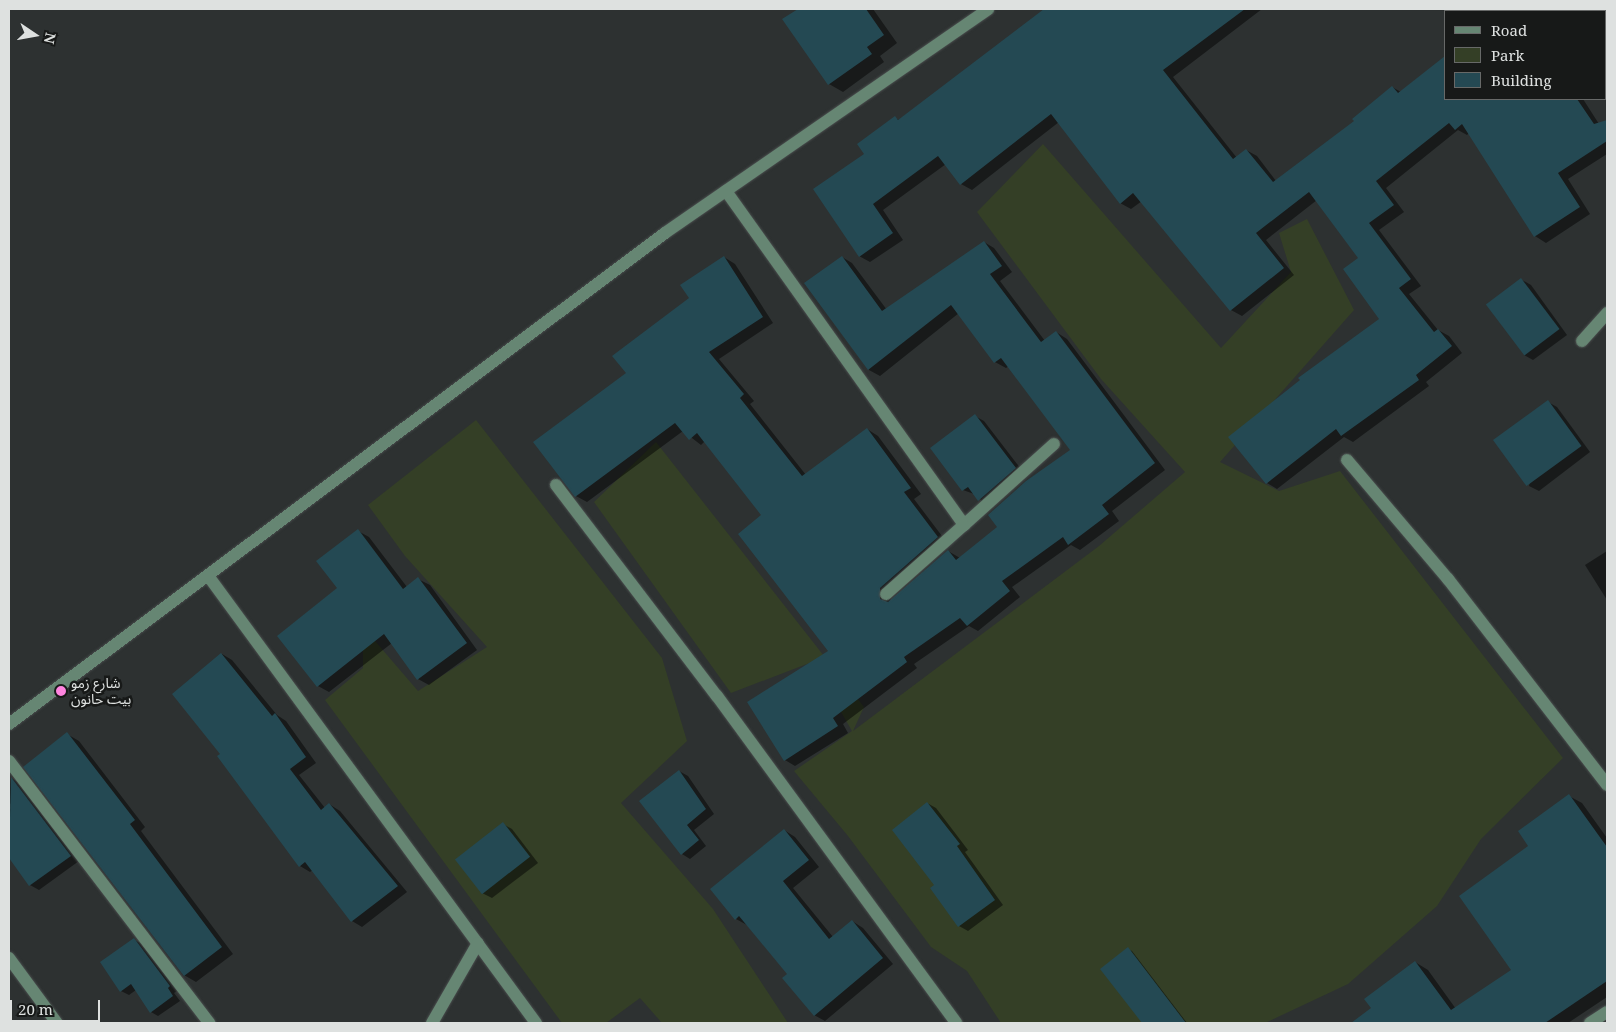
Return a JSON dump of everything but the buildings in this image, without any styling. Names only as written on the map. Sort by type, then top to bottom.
[{"type":"street","points":[[9,724],[726,191],[988,9]]},
{"type":"street","points":[[726,191],[964,525]]},
{"type":"street","points":[[1582,341],[1607,313]]},
{"type":"street","points":[[886,594],[1054,444]]},
{"type":"street","points":[[1347,460],[1448,578],[1607,785]]},
{"type":"street","points":[[556,485],[717,696],[956,1023]]},
{"type":"street","points":[[208,577],[536,1023]]},
{"type":"street","points":[[9,761],[209,1023]]},
{"type":"street","points":[[432,1023],[478,944]]},
{"type":"street","points":[[9,958],[57,1023]]},
{"type":"street","points":[[1590,1023],[1607,1012]]},
{"type":"green space","points":[[1043,144],[1221,348],[1291,272],[1279,233],[1307,219],[1354,310],[1220,462],[1279,491],[1340,471],[1563,758],[1481,839],[1437,906],[1348,984],[1265,1023],[1001,1023],[967,971],[931,947],[848,836],[794,771],[852,731],[812,662],[731,693],[594,502],[656,442],[864,707],[853,731],[1099,546],[1185,472],[1101,379],[977,212]]},
{"type":"green space","points":[[476,420],[662,658],[687,741],[621,803],[713,909],[788,1023],[662,1023],[640,998],[606,1023],[562,1023],[325,700],[363,668],[363,627],[418,691],[487,647],[405,556],[368,505]]},
{"type":"place","name":"شارع زمو بيت حانون","points":[[61,691]]}]
